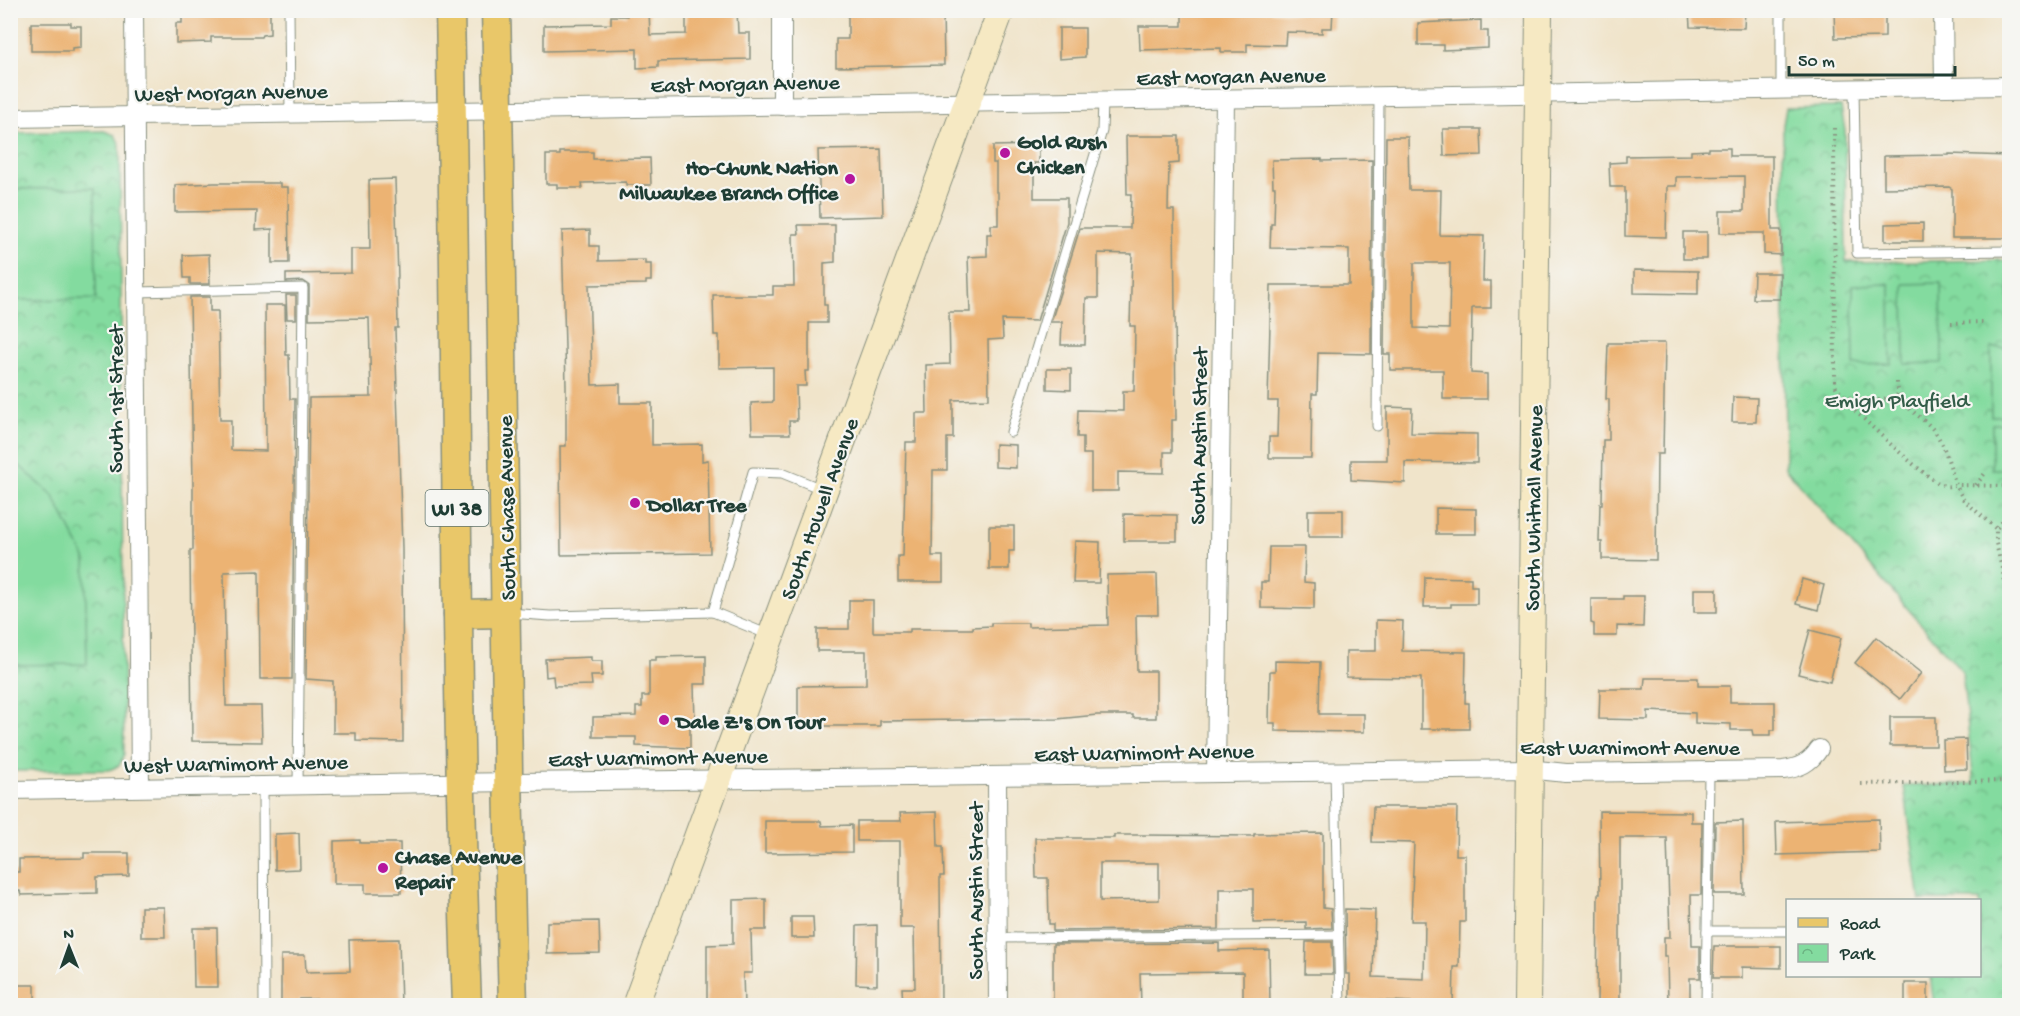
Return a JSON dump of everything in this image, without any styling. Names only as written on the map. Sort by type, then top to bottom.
[{"type":"main road","name":"WI 38","points":[[450,10],[458,614],[466,992]]},
{"type":"main road","name":"South Chase Avenue","points":[[496,10],[507,613],[507,782],[513,1005]]},
{"type":"main road","points":[[458,614],[507,613]]},
{"type":"main road","points":[[466,992],[512,977]]},
{"type":"street","name":"South 1st Street","points":[[134,10],[140,787]]},
{"type":"street","points":[[782,10],[783,106]]},
{"type":"street","name":"South Howell Avenue","points":[[635,1005],[1001,10]]},
{"type":"street","name":"South Whitnall Avenue","points":[[1527,1005],[1528,770],[1539,10]]},
{"type":"street","points":[[1943,10],[1944,87]]},
{"type":"street","name":"East Morgan Avenue","points":[[452,111],[2010,86]]},
{"type":"street","name":"South Austin Street","points":[[1216,773],[1225,99]]},
{"type":"street","name":"West Morgan Avenue","points":[[10,118],[452,111]]},
{"type":"street","name":"East Warnimont Avenue","points":[[462,783],[1528,770],[1566,773],[1709,772],[1796,768],[1807,762],[1819,749]]},
{"type":"street","name":"South Austin Street","points":[[997,776],[998,1005]]},
{"type":"street","name":"West Warnimont Avenue","points":[[10,790],[462,783]]},
{"type":"lane","points":[[290,10],[290,114]]},
{"type":"lane","points":[[1781,10],[1781,90]]},
{"type":"lane","points":[[1854,89],[1857,253],[2010,251]]},
{"type":"lane","points":[[1377,426],[1379,96]]},
{"type":"lane","points":[[1011,432],[1102,131],[1103,101]]},
{"type":"lane","points":[[137,292],[303,288],[298,786]]},
{"type":"lane","points":[[713,612],[753,472],[782,472],[824,490]]},
{"type":"lane","points":[[507,613],[550,616],[713,612],[771,636]]},
{"type":"lane","points":[[1335,772],[1340,1005]]},
{"type":"lane","points":[[1706,1005],[1709,772]]},
{"type":"lane","points":[[262,786],[264,1005]]},
{"type":"lane","points":[[1707,931],[1786,931]]},
{"type":"lane","points":[[998,939],[1339,935]]},
{"type":"path","points":[[1834,128],[1835,384],[1837,390],[1848,404],[1894,447],[1936,482],[1945,486],[2010,486]]},
{"type":"path","points":[[1951,323],[1985,322]]},
{"type":"path","points":[[1897,382],[1898,395],[1936,433],[1956,485],[1964,499],[1996,529]]},
{"type":"path","points":[[1844,397],[1876,401],[1898,395]]},
{"type":"path","points":[[1976,485],[1986,472]]},
{"type":"path","points":[[2010,513],[1996,529],[1996,543],[2010,604]]},
{"type":"path","points":[[1862,784],[2010,781]]},
{"type":"green space","name":"Emigh Playfield","points":[[1841,107],[1845,131],[1846,262],[2009,260],[2009,1005],[1934,1005],[1930,977],[1981,977],[1981,899],[1920,899],[1904,786],[1974,784],[1962,671],[1785,468],[1783,125],[1786,108]]},
{"type":"green space","points":[[104,131],[115,135],[120,145],[124,755],[119,766],[109,770],[11,771],[10,133]]},
{"type":"green space","points":[[95,188],[96,299],[11,300],[11,189]]},
{"type":"green space","points":[[1941,283],[1942,363],[1905,364],[1904,284]]},
{"type":"green space","points":[[1890,284],[1891,364],[1854,365],[1853,285]]},
{"type":"green space","points":[[1991,348],[2009,348],[2009,416],[1991,416]]},
{"type":"green space","points":[[1992,424],[2009,424],[2009,469],[1992,469]]},
{"type":"green space","points":[[11,458],[53,496],[85,558],[87,664],[11,665]]},
{"type":"building","points":[[182,10],[270,11],[270,34],[261,37],[211,37],[211,42],[176,43],[176,23],[182,23]]},
{"type":"building","points":[[627,10],[649,10],[650,35],[686,34],[686,10],[737,10],[738,33],[750,33],[750,59],[658,61],[658,67],[637,68],[637,49],[544,51],[544,25],[611,24],[611,16],[627,16]]},
{"type":"building","points":[[848,10],[916,13],[916,10],[943,10],[944,65],[836,67],[836,39],[848,39]]},
{"type":"building","points":[[1182,10],[1247,10],[1304,14],[1305,10],[1333,10],[1332,28],[1322,28],[1322,33],[1286,32],[1285,45],[1247,44],[1247,52],[1221,52],[1221,48],[1140,50],[1139,26],[1182,26]]},
{"type":"building","points":[[1689,10],[1745,10],[1744,28],[1690,27]]},
{"type":"building","points":[[1834,10],[1885,10],[1885,37],[1835,38]]},
{"type":"building","points":[[1481,20],[1481,31],[1488,31],[1488,48],[1443,50],[1443,45],[1418,45],[1418,23]]},
{"type":"building","points":[[31,23],[71,23],[71,26],[81,26],[81,47],[72,48],[72,51],[31,51]]},
{"type":"building","points":[[1059,28],[1085,28],[1085,57],[1059,59]]},
{"type":"building","points":[[1443,129],[1481,129],[1482,155],[1444,156]]},
{"type":"building","points":[[1126,136],[1179,136],[1179,163],[1169,164],[1168,210],[1174,210],[1176,420],[1172,420],[1172,452],[1164,452],[1164,473],[1118,472],[1118,491],[1091,491],[1091,454],[1083,454],[1083,437],[1077,437],[1078,410],[1123,411],[1123,391],[1134,391],[1135,326],[1130,326],[1132,254],[1098,253],[1098,298],[1086,298],[1085,345],[1061,345],[1062,322],[1051,322],[1080,228],[1130,228],[1131,194],[1127,194]]},
{"type":"building","points":[[1386,137],[1408,137],[1409,190],[1441,190],[1440,235],[1484,236],[1483,281],[1491,281],[1491,308],[1472,308],[1471,373],[1487,374],[1487,399],[1443,399],[1443,370],[1390,370],[1390,354],[1384,354]],"holes":[[[1414,263],[1450,263],[1449,329],[1414,328]]]},
{"type":"building","points":[[1039,145],[1039,163],[1034,163],[1034,198],[1067,198],[1067,222],[1037,321],[1002,320],[1003,339],[988,340],[989,399],[953,400],[953,438],[947,438],[947,470],[933,470],[932,556],[943,556],[943,582],[898,582],[898,556],[903,556],[906,442],[916,442],[916,413],[927,413],[926,365],[950,364],[949,312],[970,312],[968,257],[987,256],[987,234],[991,234],[991,225],[998,225],[998,192],[996,192],[996,163],[993,163],[993,146]]},
{"type":"building","points":[[1709,148],[1730,148],[1730,156],[1772,156],[1772,230],[1781,230],[1781,255],[1764,254],[1764,233],[1720,233],[1720,211],[1744,211],[1744,176],[1676,177],[1676,186],[1667,186],[1666,237],[1625,236],[1625,187],[1610,187],[1609,163],[1626,162],[1626,156],[1691,155],[1691,151],[1709,150]]},
{"type":"building","name":"Ho-Chunk Nation Milwaukee Branch Office","points":[[881,149],[883,216],[820,218],[818,150]]},
{"type":"building","points":[[560,152],[593,152],[593,159],[650,158],[651,185],[626,185],[626,182],[582,183],[583,188],[557,188],[557,184],[546,184],[546,155],[560,155]]},
{"type":"building","points":[[1949,154],[2010,156],[2010,238],[1952,238],[1952,189],[1949,187],[1884,188],[1884,156]]},
{"type":"building","points":[[1322,159],[1322,161],[1372,160],[1371,354],[1318,353],[1317,394],[1312,394],[1311,458],[1269,458],[1269,437],[1277,437],[1278,401],[1268,401],[1271,285],[1349,285],[1349,249],[1270,248],[1271,224],[1274,224],[1275,187],[1273,187],[1272,160]]},
{"type":"building","points":[[395,179],[398,328],[395,328],[402,548],[403,742],[356,741],[356,733],[333,733],[333,681],[306,679],[309,398],[371,397],[369,318],[309,319],[309,285],[303,281],[286,282],[286,274],[351,273],[351,249],[370,249],[369,180]]},
{"type":"building","points":[[280,183],[280,187],[288,187],[289,263],[272,263],[272,229],[256,230],[257,211],[175,212],[175,185]]},
{"type":"building","points":[[1923,223],[1923,241],[1885,241],[1885,224]]},
{"type":"building","points":[[798,225],[835,225],[835,262],[824,263],[824,305],[827,305],[827,323],[809,323],[809,371],[805,371],[806,386],[796,386],[797,421],[789,421],[790,434],[752,434],[751,403],[773,402],[773,367],[719,368],[719,335],[714,335],[713,295],[773,295],[773,286],[794,286],[793,234],[799,234]]},
{"type":"building","name":"Dollar Tree","points":[[590,230],[590,246],[599,246],[599,261],[645,260],[645,264],[651,264],[651,281],[646,281],[646,284],[589,285],[592,385],[620,384],[620,403],[652,403],[652,445],[702,444],[702,461],[708,460],[710,553],[561,555],[560,446],[566,446],[562,231]]},
{"type":"building","points":[[1683,232],[1707,232],[1707,259],[1683,259]]},
{"type":"building","points":[[209,254],[210,284],[190,284],[190,278],[184,278],[183,255]]},
{"type":"building","points":[[1634,270],[1698,271],[1698,294],[1634,293]]},
{"type":"building","points":[[1754,273],[1780,273],[1780,299],[1753,299]]},
{"type":"building","points":[[286,295],[296,295],[296,319],[287,319]]},
{"type":"building","points":[[190,297],[210,297],[210,311],[218,311],[220,420],[231,420],[231,450],[266,451],[265,305],[285,305],[290,399],[295,399],[292,679],[260,679],[259,571],[224,572],[226,706],[261,706],[262,742],[192,741],[190,550],[193,550],[193,485]]},
{"type":"building","points":[[1608,343],[1665,343],[1663,454],[1657,454],[1656,560],[1602,559],[1602,542],[1599,542],[1603,440],[1609,440],[1609,399],[1606,399]]},
{"type":"building","points":[[1047,369],[1071,369],[1071,390],[1047,389]]},
{"type":"building","points":[[1733,397],[1757,398],[1756,422],[1732,422]]},
{"type":"building","points":[[1387,407],[1412,408],[1411,433],[1477,434],[1477,463],[1405,462],[1405,483],[1351,480],[1351,460],[1387,460]]},
{"type":"building","points":[[995,444],[1016,445],[1016,468],[995,467]]},
{"type":"building","points":[[1436,508],[1476,509],[1476,534],[1436,534]]},
{"type":"building","points":[[1308,510],[1343,510],[1343,537],[1308,537]]},
{"type":"building","points":[[1124,514],[1177,515],[1177,541],[1124,541]]},
{"type":"building","points":[[989,526],[1014,526],[1014,551],[1009,551],[1009,569],[989,569]]},
{"type":"building","points":[[1075,541],[1100,542],[1099,583],[1073,583]]},
{"type":"building","points":[[1269,547],[1305,547],[1304,582],[1314,583],[1314,609],[1261,608],[1261,582],[1268,582]]},
{"type":"building","points":[[1157,574],[1158,615],[1136,615],[1137,671],[1156,671],[1156,718],[1133,718],[1133,715],[1097,715],[1057,719],[880,721],[880,726],[798,726],[798,686],[866,685],[866,651],[817,651],[817,629],[849,629],[849,600],[873,600],[873,632],[910,632],[910,629],[973,629],[973,627],[991,626],[991,623],[1028,623],[1028,627],[1108,625],[1107,575]]},
{"type":"building","points":[[1425,577],[1471,578],[1471,586],[1477,586],[1477,604],[1424,607]]},
{"type":"building","points":[[1802,579],[1824,585],[1818,610],[1796,604]]},
{"type":"building","points":[[1694,589],[1717,589],[1717,612],[1694,612]]},
{"type":"building","points":[[1623,596],[1644,596],[1643,627],[1617,626],[1617,636],[1594,636],[1594,624],[1591,623],[1591,599],[1623,599]]},
{"type":"building","points":[[1376,620],[1403,621],[1402,651],[1466,652],[1465,703],[1469,703],[1469,729],[1421,729],[1421,678],[1346,677],[1346,651],[1376,651]]},
{"type":"building","points":[[1810,630],[1841,638],[1830,682],[1798,674]]},
{"type":"building","points":[[1876,637],[1921,673],[1900,699],[1855,663]]},
{"type":"building","points":[[706,656],[706,684],[694,684],[695,724],[690,724],[690,748],[636,746],[636,737],[593,737],[593,717],[636,716],[636,707],[642,707],[642,696],[649,696],[649,660],[656,660],[656,657]]},
{"type":"building","points":[[591,657],[591,661],[602,661],[602,676],[591,676],[592,685],[554,686],[553,676],[546,677],[545,659]]},
{"type":"building","points":[[1275,661],[1320,662],[1319,714],[1364,714],[1364,732],[1275,731],[1275,723],[1269,723],[1270,671],[1275,671]]},
{"type":"building","points":[[1645,678],[1698,678],[1698,686],[1730,686],[1730,702],[1775,702],[1775,730],[1771,730],[1771,735],[1753,735],[1752,730],[1731,730],[1731,724],[1695,723],[1695,713],[1648,711],[1648,720],[1599,719],[1600,689],[1644,689]]},
{"type":"building","points":[[1890,717],[1936,717],[1936,746],[1890,746]]},
{"type":"building","points":[[1966,739],[1967,769],[1944,770],[1943,740]]},
{"type":"building","points":[[1373,807],[1457,807],[1456,855],[1465,855],[1465,922],[1460,922],[1459,967],[1454,967],[1453,1005],[1411,1005],[1411,1002],[1350,999],[1350,974],[1346,974],[1345,909],[1375,910],[1373,977],[1424,979],[1425,921],[1411,921],[1414,843],[1372,842]]},
{"type":"building","points":[[1599,811],[1691,812],[1691,822],[1702,822],[1701,895],[1691,895],[1692,946],[1700,946],[1700,978],[1690,978],[1690,1001],[1668,1002],[1667,956],[1664,956],[1664,937],[1670,937],[1667,838],[1620,838],[1620,1005],[1597,1005],[1598,894],[1600,894]]},
{"type":"building","points":[[937,812],[938,847],[943,847],[944,876],[940,876],[941,1005],[903,1005],[902,988],[915,988],[914,928],[900,928],[900,841],[857,841],[857,821],[901,821],[900,813]]},
{"type":"building","points":[[1879,819],[1880,852],[1777,855],[1776,822]]},
{"type":"building","points":[[765,821],[821,821],[822,826],[852,825],[852,852],[765,853]]},
{"type":"building","points":[[1743,821],[1744,894],[1714,894],[1715,822]]},
{"type":"building","points":[[299,833],[300,869],[275,870],[275,834]]},
{"type":"building","points":[[1323,833],[1323,908],[1331,909],[1332,928],[1306,929],[1306,922],[1253,923],[1253,889],[1219,889],[1219,929],[1053,931],[1053,924],[1049,924],[1048,878],[1036,878],[1035,838],[1114,838],[1114,835],[1254,836],[1254,834]],"holes":[[[1100,863],[1159,863],[1159,900],[1100,901]]]},
{"type":"building","points":[[360,840],[360,843],[400,843],[401,893],[365,893],[365,884],[334,884],[334,841]]},
{"type":"building","points":[[84,853],[129,853],[129,876],[97,877],[97,893],[21,895],[20,891],[11,891],[11,872],[19,872],[19,859],[84,858]]},
{"type":"building","points":[[766,899],[766,930],[751,930],[752,973],[743,973],[744,1005],[707,1005],[707,945],[733,944],[733,900]]},
{"type":"building","points":[[141,907],[164,907],[165,937],[141,937]]},
{"type":"building","points":[[791,917],[813,917],[814,938],[791,938]]},
{"type":"building","points":[[599,921],[600,953],[547,954],[547,922]]},
{"type":"building","points":[[877,925],[877,985],[856,984],[857,926]]},
{"type":"building","points":[[193,928],[217,928],[218,987],[194,987]]},
{"type":"building","points":[[399,939],[401,1005],[343,1005],[343,999],[300,999],[300,1005],[281,1005],[281,955],[305,955],[306,972],[350,971],[349,940]]},
{"type":"building","points":[[1306,942],[1332,942],[1333,974],[1305,974]]},
{"type":"building","points":[[1219,943],[1219,951],[1269,950],[1270,1005],[1243,1005],[1243,972],[1140,973],[1141,1005],[1053,1005],[1053,944]]},
{"type":"building","points":[[1714,946],[1781,946],[1781,968],[1742,967],[1742,978],[1713,978]]},
{"type":"building","points":[[1905,983],[1928,983],[1928,1005],[1905,1005]]},
{"type":"building","points":[[10,985],[35,985],[35,1005],[10,1005]]},
{"type":"place","name":"Gold Rush Chicken","points":[[1005,153]]},
{"type":"place","name":"Ho-Chunk Nation Milwaukee Branch Office","points":[[850,179]]},
{"type":"place","name":"Dollar Tree","points":[[635,503]]},
{"type":"place","name":"Dale Z's On Tour","points":[[664,720]]},
{"type":"place","name":"Chase Avenue Repair","points":[[383,868]]}]
